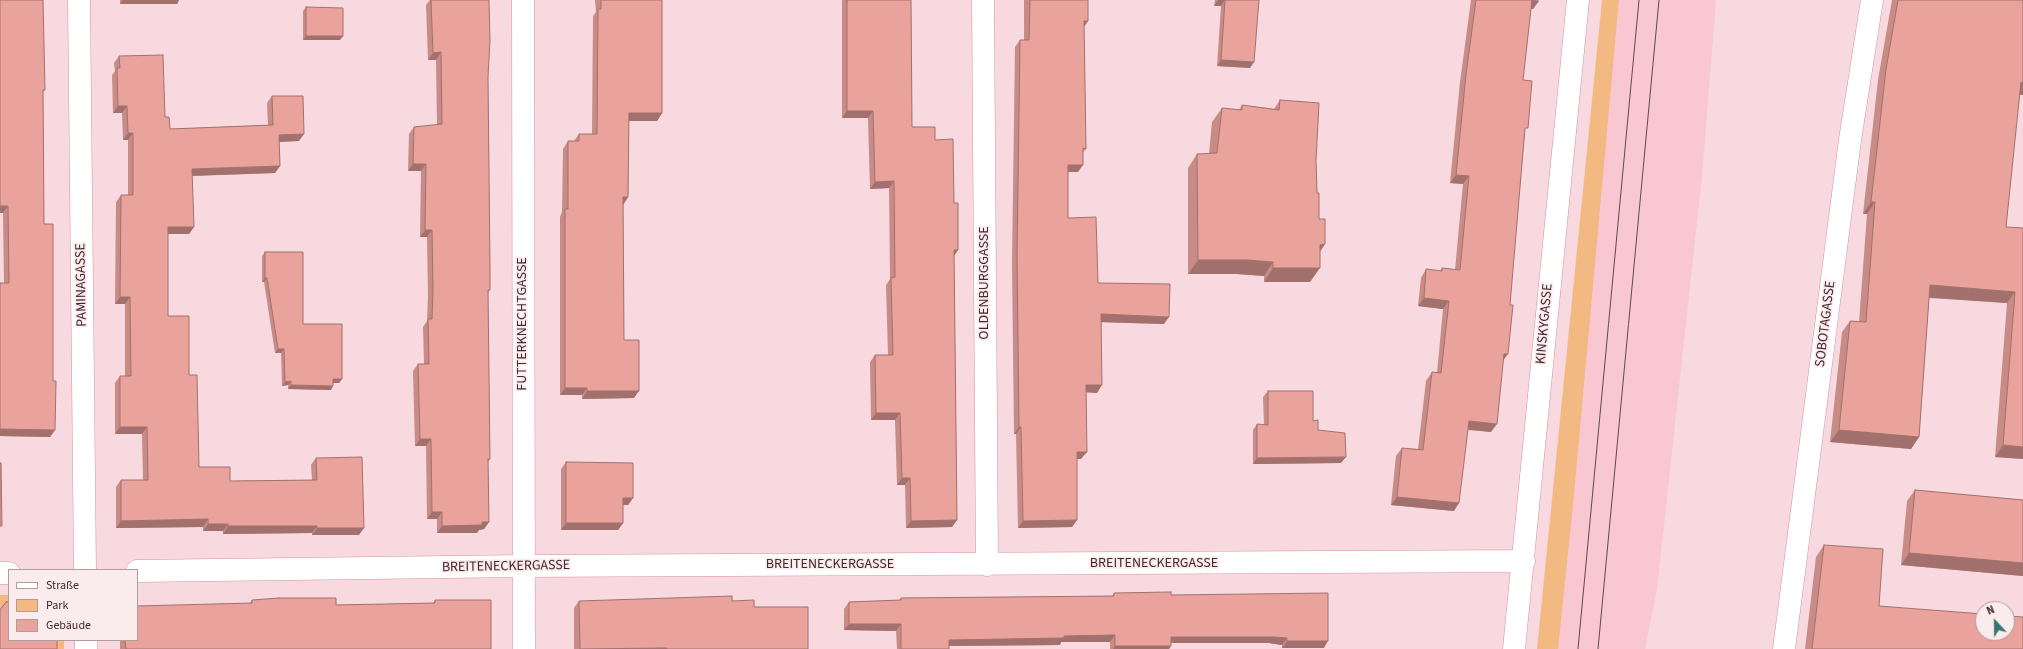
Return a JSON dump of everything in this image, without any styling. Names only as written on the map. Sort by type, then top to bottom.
[{"type":"street","name":"PAMINAGASSE","points":[[79,0],[85,569]]},
{"type":"street","name":"FUTTERKNECHTGASSE","points":[[523,0],[524,649]]},
{"type":"street","name":"OLDENBURGGASSE","points":[[983,0],[987,565]]},
{"type":"street","name":"KINSKYGASSE","points":[[1514,649],[1524,562],[1555,217],[1578,0]]},
{"type":"street","name":"SOBOTAGASSE","points":[[1784,649],[1850,140],[1872,0]]},
{"type":"street","name":"BREITENECKERGASSE","points":[[138,571],[524,566],[1524,562]]},
{"type":"shaded area","points":[[1619,0],[1716,0],[1702,176],[1657,589],[1645,649],[1558,649]]},
{"type":"green space","points":[[1602,0],[1619,0],[1573,505],[1558,649],[1537,649]]},
{"type":"green space","points":[[0,595],[8,595],[8,641],[64,641],[64,649],[0,649]]},
{"type":"building","points":[[0,0],[43,0],[45,90],[43,90],[44,224],[53,224],[53,381],[56,381],[55,430],[0,429],[0,283],[9,283],[8,206],[0,206]]},
{"type":"building","points":[[431,0],[489,0],[490,41],[488,77],[490,290],[488,290],[490,459],[488,459],[489,522],[482,522],[482,525],[442,526],[442,512],[432,512],[431,439],[420,439],[418,364],[429,364],[428,319],[432,319],[433,289],[432,230],[425,230],[426,164],[413,164],[414,127],[442,124],[441,52],[433,53]]},
{"type":"building","points":[[601,0],[662,0],[662,113],[629,113],[628,197],[623,197],[624,340],[639,340],[639,391],[587,391],[587,388],[565,388],[565,209],[568,209],[568,141],[579,141],[579,134],[597,134],[598,9],[601,9]]},
{"type":"building","points":[[847,0],[911,0],[912,127],[935,127],[935,140],[953,139],[954,203],[958,203],[958,250],[954,250],[957,520],[911,521],[910,478],[902,478],[900,413],[876,413],[875,355],[893,355],[891,278],[895,277],[894,181],[875,182],[873,111],[847,111]]},
{"type":"building","points":[[1030,0],[1088,0],[1088,21],[1084,21],[1086,149],[1083,148],[1083,165],[1068,165],[1068,218],[1096,217],[1098,283],[1170,284],[1169,317],[1101,314],[1102,385],[1086,385],[1087,452],[1077,452],[1077,520],[1023,521],[1021,427],[1019,427],[1017,256],[1020,40],[1029,40]]},
{"type":"building","points":[[1225,0],[1259,0],[1254,62],[1221,60]]},
{"type":"building","points":[[1476,0],[1532,0],[1523,80],[1532,81],[1528,128],[1525,128],[1510,305],[1513,305],[1508,354],[1504,354],[1497,424],[1469,421],[1459,503],[1397,497],[1402,448],[1423,450],[1432,372],[1441,373],[1449,301],[1424,298],[1426,269],[1442,271],[1442,268],[1460,270],[1469,176],[1456,175],[1466,74]]},
{"type":"building","points":[[1898,0],[2023,0],[2023,83],[2021,82],[2006,227],[2023,228],[2023,447],[2003,445],[2015,292],[1930,285],[1919,437],[1839,430],[1850,321],[1866,322],[1875,202],[1871,202],[1886,69]]},
{"type":"building","points":[[306,7],[343,8],[343,36],[306,36]]},
{"type":"building","points":[[163,55],[165,117],[169,117],[170,129],[273,125],[272,96],[303,96],[304,134],[279,135],[280,166],[192,169],[194,227],[168,227],[168,316],[189,316],[189,375],[197,375],[199,467],[230,467],[230,481],[317,480],[316,458],[362,457],[364,528],[317,528],[317,526],[228,526],[228,524],[208,524],[208,519],[121,521],[121,480],[148,480],[147,427],[120,427],[120,376],[131,376],[130,297],[120,297],[121,195],[133,195],[133,133],[128,133],[127,106],[118,106],[117,68],[120,68],[119,56]]},
{"type":"building","points":[[1280,100],[1319,103],[1316,161],[1317,193],[1319,193],[1319,219],[1325,219],[1325,244],[1320,245],[1320,268],[1273,268],[1273,262],[1247,260],[1198,260],[1197,154],[1217,153],[1222,108],[1242,110],[1242,105],[1279,110]]},
{"type":"building","points":[[265,252],[303,252],[303,324],[342,324],[342,379],[333,379],[333,386],[291,385],[291,381],[285,382],[284,349],[278,349],[267,278],[265,278]]},
{"type":"building","points":[[1268,391],[1313,391],[1313,421],[1318,420],[1318,430],[1345,433],[1346,457],[1257,458],[1257,424],[1268,425]]},
{"type":"building","points":[[566,462],[633,463],[633,498],[623,498],[623,523],[566,523]]},
{"type":"building","points":[[1,463],[2,526],[0,526]]},
{"type":"building","points":[[1915,490],[2023,500],[2023,563],[1909,553]]},
{"type":"building","points":[[1824,545],[1883,549],[1879,606],[1975,613],[1975,641],[2015,641],[2015,616],[2023,617],[2023,649],[1812,649]]},
{"type":"building","points":[[1171,592],[1171,595],[1328,593],[1328,641],[1287,641],[1287,638],[1274,637],[1171,637],[1171,646],[1115,646],[1115,635],[1064,636],[1064,638],[949,640],[949,649],[901,649],[901,624],[849,624],[849,602],[901,600],[901,598],[1114,596],[1114,593]]},
{"type":"building","points":[[732,596],[732,601],[754,600],[754,607],[808,607],[808,649],[580,649],[579,601]]},
{"type":"building","points":[[279,598],[336,598],[336,605],[435,603],[435,600],[491,600],[491,649],[126,649],[125,641],[138,641],[138,606],[252,603],[252,600]]},
{"type":"building","points":[[6,602],[8,602],[8,641],[57,641],[57,649],[0,649],[0,610]]},
{"type":"tram line","points":[[1578,649],[1639,0]]},
{"type":"tram line","points":[[1598,649],[1659,0]]}]
